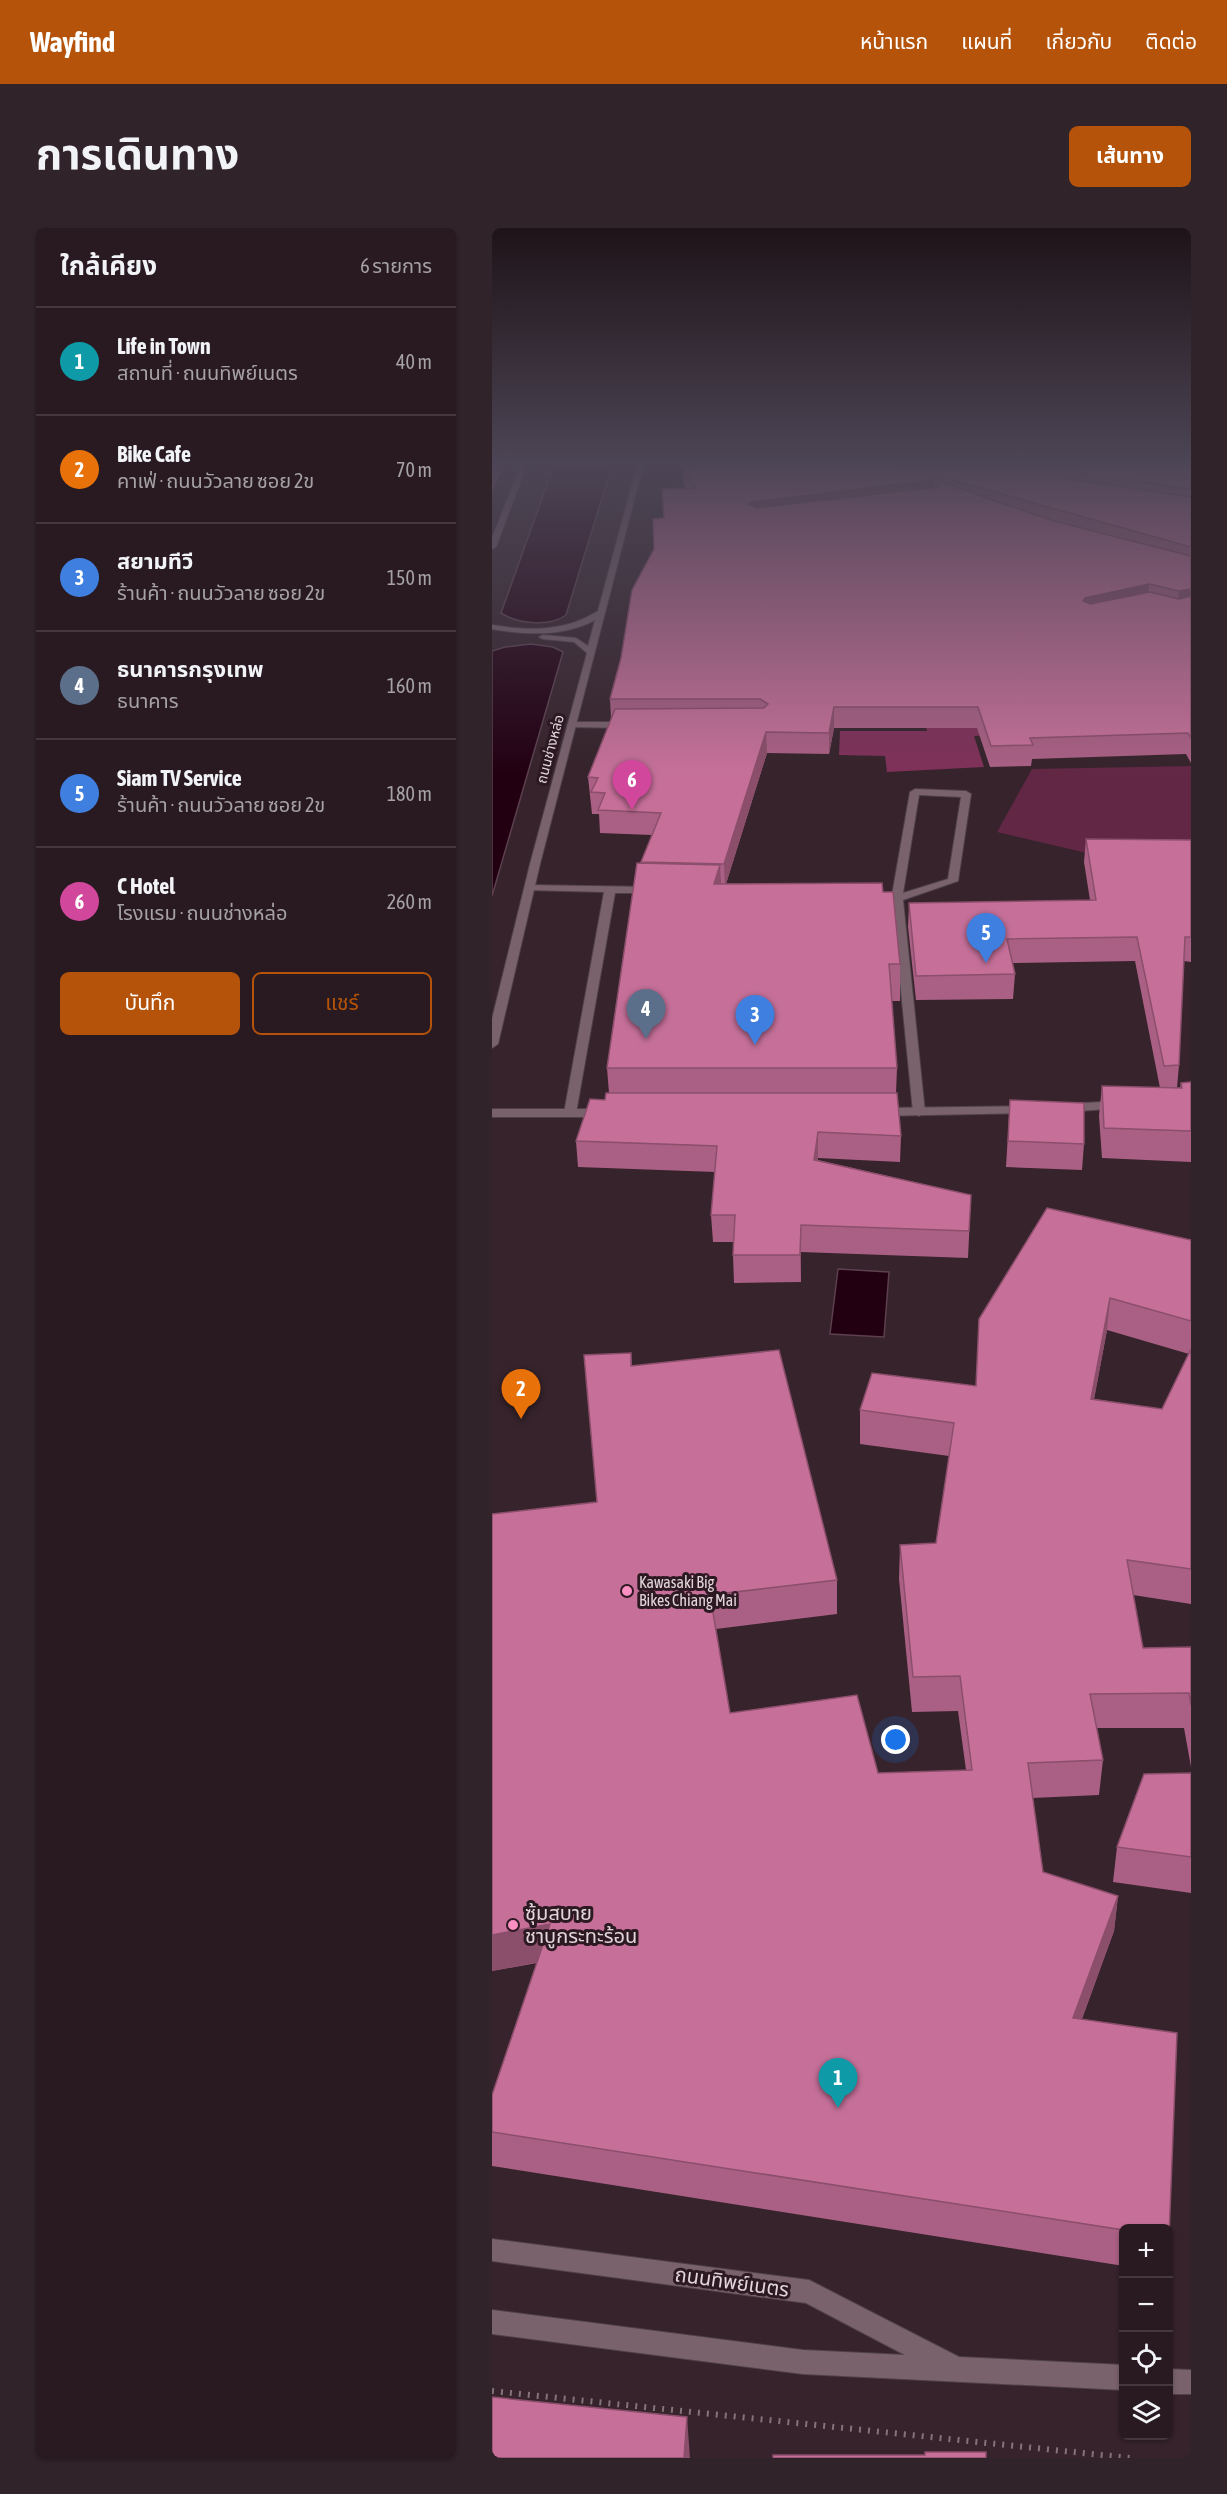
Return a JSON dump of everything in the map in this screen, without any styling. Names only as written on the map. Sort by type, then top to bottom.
[{"type":"main road","name":"ถนนช่างหล่อ","points":[[492,1044],[614,566]]},
{"type":"main road","points":[[492,627],[534,631],[556,629],[577,625],[602,612]]},
{"type":"main road","points":[[500,639],[532,637],[576,640],[591,652]]},
{"type":"main road","points":[[572,724],[644,724]]},
{"type":"main road","points":[[861,897],[897,898],[953,881],[966,794],[915,792],[897,898],[919,1112]]},
{"type":"main road","points":[[530,888],[670,891]]},
{"type":"main road","points":[[570,1113],[610,889]]},
{"type":"main road","points":[[861,1112],[1133,1105]]},
{"type":"main road","points":[[492,1113],[617,1113]]},
{"type":"main road","name":"ถนนทิพย์เนตร","points":[[492,2250],[809,2292],[956,2368]]},
{"type":"main road","name":"ถนนทิพย์เนตร","points":[[492,2322],[803,2362],[1119,2378]]},
{"type":"main road","points":[[1173,2381],[1191,2382]]},
{"type":"path","points":[[492,2391],[1131,2458]]},
{"type":"shaded area","points":[[518,566],[581,566],[566,615],[543,623],[534,623],[516,620],[501,613]]},
{"type":"shaded area","points":[[531,644],[553,647],[563,652],[492,896],[492,651]]},
{"type":"shaded area","points":[[920,701],[1050,733],[974,736],[984,767],[887,772],[885,756],[839,755],[840,731],[927,731]]},
{"type":"shaded area","points":[[1191,766],[1191,860],[1108,858],[997,832],[1032,769]]},
{"type":"shaded area","points":[[838,1269],[889,1272],[884,1337],[830,1334]]},
{"type":"building","points":[[645,566],[1191,566],[1191,589],[1179,591],[1149,584],[1085,598],[1083,601],[1090,604],[1150,592],[1179,599],[1191,596],[1191,738],[1188,733],[1030,738],[1033,745],[991,746],[978,707],[834,707],[829,733],[766,732],[724,864],[641,862],[661,813],[598,810],[605,793],[591,792],[598,778],[588,777],[615,709],[764,708],[768,704],[760,699],[610,699],[621,658],[632,590]]},
{"type":"building","points":[[1086,839],[1191,840],[1191,937],[1185,937],[1179,1065],[1164,1066],[1137,937],[1007,939],[1015,974],[916,976],[909,903],[1096,900]]},
{"type":"building","points":[[637,863],[720,865],[714,884],[882,883],[883,892],[893,892],[900,964],[889,964],[897,1068],[607,1068]]},
{"type":"building","points":[[1191,1082],[1191,1131],[1104,1128],[1102,1086],[1182,1088],[1181,1083]]},
{"type":"building","points":[[606,1093],[897,1093],[901,1136],[818,1132],[814,1160],[971,1195],[969,1231],[801,1225],[800,1255],[733,1255],[735,1215],[711,1215],[717,1146],[576,1141],[590,1099],[605,1100]]},
{"type":"building","points":[[1010,1100],[1084,1103],[1084,1144],[1008,1141]]},
{"type":"building","points":[[1047,1208],[1191,1240],[1191,1321],[1110,1298],[1091,1399],[1162,1409],[1191,1349],[1191,1569],[1127,1560],[1143,1648],[1191,1647],[1191,1705],[1189,1693],[1090,1694],[1103,1760],[1028,1763],[1043,1872],[1118,1896],[1073,2018],[1177,2033],[1170,2224],[1119,2224],[1119,2229],[492,2132],[492,2095],[550,1924],[492,1935],[492,1514],[597,1502],[584,1355],[631,1353],[631,1366],[779,1350],[837,1580],[710,1595],[730,1713],[857,1695],[878,1773],[972,1770],[960,1676],[913,1677],[900,1545],[936,1543],[954,1423],[860,1410],[872,1373],[976,1386],[979,1319]]},
{"type":"building","points":[[1191,1773],[1191,1857],[1117,1847],[1144,1774]]},
{"type":"building","points":[[492,2397],[687,2417],[684,2458],[492,2458]]},
{"type":"building","points":[[925,2452],[986,2452],[986,2458],[773,2458],[773,2455],[925,2455]]},
{"type":"place","name":"C Hotel","points":[[632,810]]},
{"type":"place","name":"Siam TV Service","points":[[986,963]]},
{"type":"place","name":"ธนาคารกรุงเทพ","points":[[646,1039]]},
{"type":"place","name":"สยามทีวี","points":[[755,1045]]},
{"type":"place","name":"Bike Cafe","points":[[521,1419]]},
{"type":"place","name":"Kawasaki Big Bikes Chiang Mai","points":[[627,1591]]},
{"type":"place","name":"ซุ้มสบาย ชาบูกระทะร้อน","points":[[513,1925]]},
{"type":"place","name":"Life in Town","points":[[838,2108]]}]
